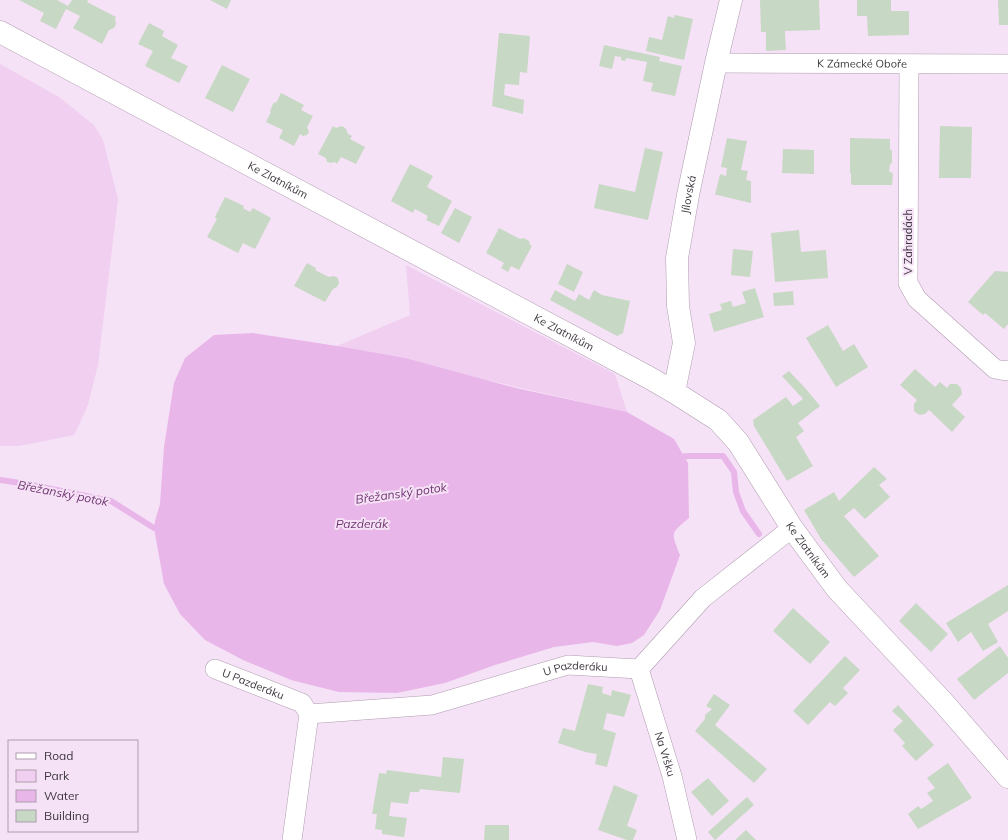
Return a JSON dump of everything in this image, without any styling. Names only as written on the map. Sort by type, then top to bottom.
[{"type":"main road","name":"Jílovská","points":[[674,392],[684,343],[678,306],[677,258],[688,195],[731,0]]},
{"type":"main road","name":"Ke Zlatníkům","points":[[0,32],[648,377],[718,420],[738,442],[792,528],[837,589],[942,701],[1008,777]]},
{"type":"street","name":"K Zámecké Oboře","points":[[716,63],[1008,64]]},
{"type":"street","name":"V Zahradách","points":[[909,64],[908,283],[917,299],[995,369],[1008,370]]},
{"type":"street","points":[[640,669],[703,598],[792,528]]},
{"type":"street","name":"U Pazderáku","points":[[215,669],[302,703],[309,714],[432,705],[568,665],[640,669]]},
{"type":"street","name":"Na Vršku","points":[[640,669],[672,776],[687,840]]},
{"type":"street","points":[[292,840],[309,714]]},
{"type":"green space","points":[[0,64],[59,97],[94,125],[103,140],[118,199],[98,365],[88,405],[74,435],[19,446],[0,446]]},
{"type":"green space","points":[[406,265],[615,374],[627,412],[337,346],[410,315]]},
{"type":"water","name":"Pazderák","points":[[253,333],[405,358],[516,388],[627,412],[674,439],[688,463],[689,518],[675,531],[675,542],[680,555],[660,610],[644,635],[632,643],[617,646],[593,642],[554,647],[495,665],[445,683],[397,693],[339,692],[291,680],[243,660],[205,640],[180,614],[164,584],[154,528],[160,504],[164,447],[174,383],[185,358],[214,335]]},
{"type":"building","points":[[19,0],[57,0],[68,6],[72,0],[88,0],[87,2],[116,17],[116,24],[114,28],[109,30],[102,44],[73,28],[80,16],[66,9],[56,29],[40,21],[44,13]]},
{"type":"building","points":[[210,0],[231,0],[227,9]]},
{"type":"building","points":[[760,0],[819,0],[820,30],[785,31],[786,50],[766,51],[766,32],[761,32]]},
{"type":"building","points":[[857,0],[891,0],[891,11],[909,11],[909,35],[868,36],[867,16],[857,16]]},
{"type":"building","points":[[998,0],[1008,0],[1008,25],[999,25]]},
{"type":"building","points":[[675,15],[693,19],[684,60],[646,51],[649,37],[662,40],[668,16],[674,18]]},
{"type":"building","points":[[149,23],[164,31],[162,36],[178,45],[171,58],[188,66],[179,83],[145,66],[153,51],[138,44]]},
{"type":"building","points":[[499,33],[530,36],[527,73],[520,72],[519,85],[505,84],[504,95],[524,100],[523,114],[492,106]]},
{"type":"building","points":[[604,45],[660,57],[659,61],[682,66],[675,96],[651,91],[653,83],[643,81],[647,62],[626,58],[625,61],[621,60],[621,57],[615,56],[612,69],[599,66]]},
{"type":"building","points":[[222,65],[250,79],[233,112],[205,98]]},
{"type":"building","points":[[281,93],[304,105],[301,110],[313,116],[307,127],[309,132],[307,135],[303,136],[300,134],[294,146],[279,138],[283,130],[266,122],[274,102],[276,103]]},
{"type":"building","points":[[333,126],[336,128],[342,126],[346,129],[348,134],[352,136],[350,139],[365,147],[356,164],[341,157],[337,164],[335,162],[327,162],[326,158],[318,154]]},
{"type":"building","points":[[940,126],[972,127],[971,178],[939,178]]},
{"type":"building","points":[[727,138],[747,141],[741,170],[748,171],[746,180],[751,181],[751,203],[715,195],[720,174],[726,176],[727,168],[721,167]]},
{"type":"building","points":[[850,138],[890,139],[892,163],[890,164],[889,172],[893,174],[892,185],[851,184]]},
{"type":"building","points":[[645,148],[663,152],[648,220],[594,208],[599,184],[635,192]]},
{"type":"building","points":[[783,149],[814,150],[814,174],[782,173]]},
{"type":"building","points":[[410,164],[433,176],[427,187],[452,201],[439,226],[426,220],[428,216],[415,209],[413,213],[391,201]]},
{"type":"building","points":[[225,197],[244,206],[243,208],[250,212],[253,208],[271,218],[255,249],[243,243],[238,253],[207,237],[217,219],[215,217]]},
{"type":"building","points":[[455,208],[472,217],[459,243],[441,233]]},
{"type":"building","points":[[499,228],[520,239],[524,238],[529,241],[530,245],[532,246],[519,270],[511,266],[508,272],[501,268],[504,263],[486,253]]},
{"type":"building","points":[[799,230],[801,252],[826,250],[828,278],[775,282],[771,233]]},
{"type":"building","points":[[733,249],[753,251],[750,277],[731,275]]},
{"type":"building","points":[[307,263],[316,268],[315,270],[329,277],[334,276],[338,278],[339,283],[337,287],[333,289],[325,302],[294,286]]},
{"type":"building","points":[[567,264],[583,272],[574,292],[558,284]]},
{"type":"building","points":[[995,271],[1008,272],[1008,324],[1004,329],[985,313],[983,315],[968,302]]},
{"type":"building","points":[[755,288],[764,317],[714,332],[709,314],[722,310],[720,304],[731,301],[733,307],[746,303],[742,292]]},
{"type":"building","points":[[555,290],[575,301],[579,294],[589,300],[594,290],[602,295],[630,301],[623,333],[617,336],[550,300]]},
{"type":"building","points":[[793,291],[794,305],[774,306],[773,293]]},
{"type":"building","points":[[828,325],[843,351],[854,344],[868,367],[836,387],[806,338]]},
{"type":"building","points":[[915,369],[935,387],[940,382],[947,388],[950,384],[957,384],[961,388],[962,394],[952,405],[965,417],[952,432],[929,410],[925,414],[919,415],[914,411],[914,404],[917,400],[900,385]]},
{"type":"building","points":[[789,371],[820,406],[798,423],[804,431],[796,437],[813,466],[787,481],[754,426],[753,420],[786,397],[793,406],[803,399],[782,376]]},
{"type":"building","points":[[874,467],[887,479],[879,485],[890,497],[865,519],[854,508],[844,516],[879,556],[854,577],[821,539],[804,510],[834,492],[839,501]]},
{"type":"building","points":[[1008,585],[1008,611],[988,624],[998,642],[983,651],[971,632],[958,642],[946,623]]},
{"type":"building","points":[[916,603],[948,634],[931,652],[899,621]]},
{"type":"building","points":[[793,608],[830,642],[810,664],[773,631]]},
{"type":"building","points":[[1000,646],[1008,658],[1008,673],[974,700],[957,679]]},
{"type":"building","points":[[845,656],[860,670],[843,688],[848,693],[835,706],[830,702],[808,725],[793,711]]},
{"type":"building","points":[[588,684],[603,687],[602,693],[611,696],[612,690],[631,695],[624,717],[607,713],[603,729],[616,733],[607,767],[595,764],[597,754],[585,752],[558,743],[563,728],[575,731]]},
{"type":"building","points":[[714,694],[730,705],[715,725],[767,769],[754,783],[695,731],[705,719],[705,715],[712,709],[706,706]]},
{"type":"building","points":[[898,705],[934,745],[916,761],[902,746],[905,743],[893,730],[903,721],[892,711]]},
{"type":"building","points":[[443,757],[464,759],[460,793],[420,789],[419,792],[410,792],[408,804],[391,802],[389,816],[407,818],[404,837],[382,834],[382,830],[375,829],[377,814],[372,814],[379,773],[386,774],[387,770],[441,777]]},
{"type":"building","points":[[948,763],[972,798],[918,829],[908,814],[918,806],[921,809],[933,801],[927,793],[935,788],[927,778]]},
{"type":"building","points":[[708,778],[729,801],[712,816],[691,792]]},
{"type":"building","points":[[614,785],[638,795],[627,826],[637,830],[633,840],[627,840],[598,830]]},
{"type":"building","points":[[747,797],[754,805],[715,840],[708,832]]},
{"type":"building","points":[[485,825],[509,825],[509,840],[484,840]]},
{"type":"building","points":[[746,830],[756,840],[735,840]]},
{"type":"waterway","name":"Břežanský potok","points":[[677,457],[723,456],[734,472],[736,492],[743,511],[759,534]]},
{"type":"waterway","name":"Břežanský potok","points":[[0,480],[111,501],[154,528],[161,527]]}]
